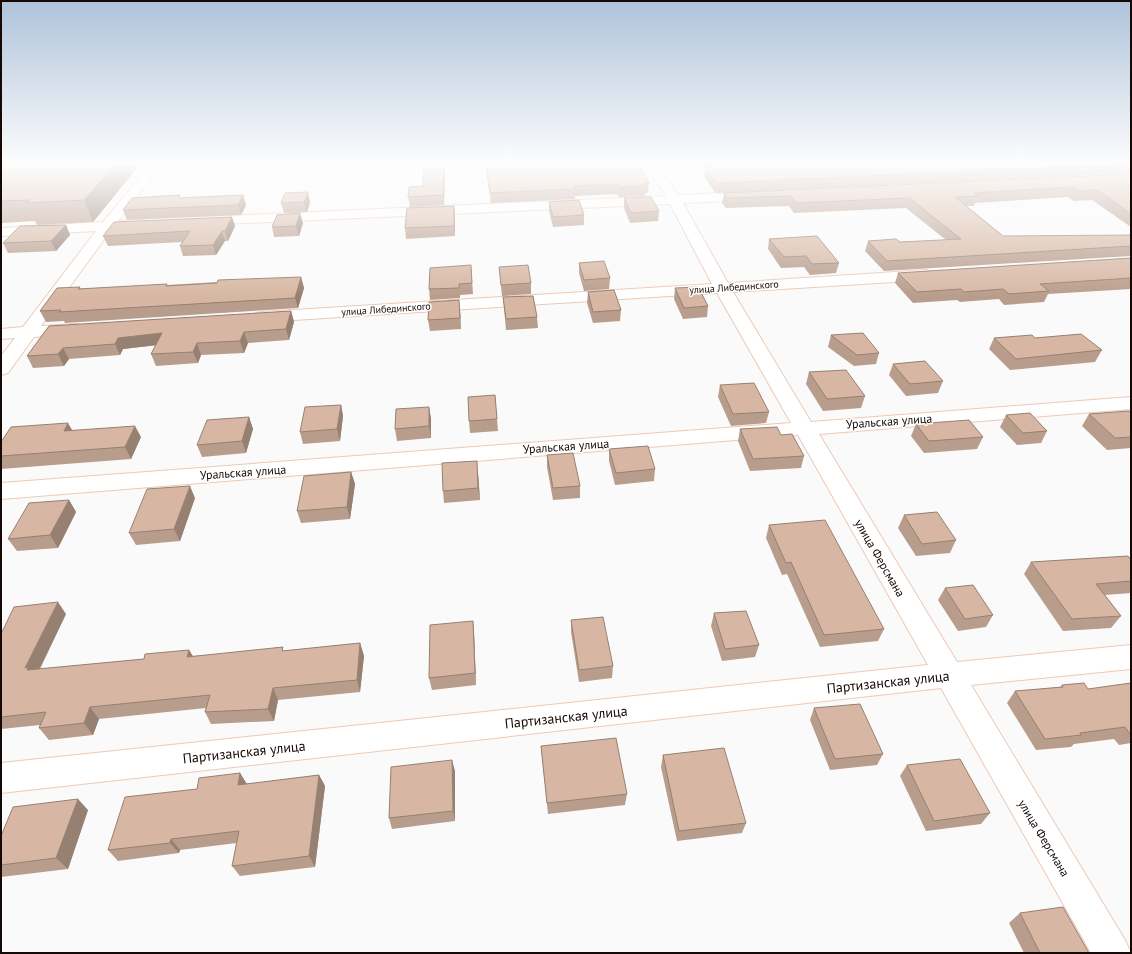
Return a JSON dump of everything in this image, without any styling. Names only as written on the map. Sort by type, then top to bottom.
[{"type":"street","points":[[1,368],[122,208]]},
{"type":"street","points":[[194,222],[511,208]]},
{"type":"street","name":"улица Ферсмана","points":[[679,208],[722,287],[1112,953]]},
{"type":"street","points":[[1,232],[154,224]]},
{"type":"street","name":"улица Либединского","points":[[244,318],[942,274]]},
{"type":"street","points":[[1,334],[92,328]]},
{"type":"street","name":"Уральская улица","points":[[1,490],[1131,403]]},
{"type":"street","name":"Партизанская улица","points":[[1,778],[948,675],[1131,657]]},
{"type":"building","points":[[125,208],[180,208],[123,210]]},
{"type":"building","points":[[407,208],[454,208],[454,226],[405,228]]},
{"type":"building","points":[[550,208],[582,208],[584,215],[553,217]]},
{"type":"building","points":[[628,208],[657,208],[659,211],[631,213]]},
{"type":"building","points":[[921,208],[968,208],[1003,236],[1131,235],[1131,246],[887,261],[868,241],[896,239],[900,242],[961,239]]},
{"type":"building","points":[[1122,208],[1131,208],[1131,214]]},
{"type":"building","points":[[300,213],[296,226],[272,227],[277,215]]},
{"type":"building","points":[[232,217],[225,231],[222,231],[213,245],[180,246],[190,231],[103,236],[114,222]]},
{"type":"building","points":[[66,225],[51,241],[3,243],[20,226]]},
{"type":"building","points":[[817,236],[839,263],[812,264],[806,256],[784,257],[769,239]]},
{"type":"building","points":[[1131,258],[1131,278],[1040,284],[1049,291],[1009,294],[1003,289],[964,292],[961,289],[917,292],[898,273]]},
{"type":"building","points":[[604,261],[610,278],[584,280],[579,263]]},
{"type":"building","points":[[471,265],[472,283],[459,284],[459,288],[429,289],[430,268]]},
{"type":"building","points":[[528,265],[531,283],[501,285],[499,267]]},
{"type":"building","points":[[301,277],[295,298],[59,312],[61,310],[40,311],[57,288],[80,287],[78,289],[167,284],[166,286],[217,283],[218,280]]},
{"type":"building","points":[[698,287],[708,306],[684,308],[675,288]]},
{"type":"building","points":[[614,290],[621,310],[593,312],[588,292]]},
{"type":"building","points":[[533,296],[537,317],[506,319],[503,297]]},
{"type":"building","points":[[459,300],[460,318],[428,320],[429,302]]},
{"type":"building","points":[[291,311],[286,329],[244,332],[240,341],[197,343],[193,352],[151,354],[162,333],[118,338],[115,344],[63,348],[58,354],[27,356],[49,326]]},
{"type":"building","points":[[863,333],[879,353],[857,355],[831,335]]},
{"type":"building","points":[[1081,334],[1102,350],[1016,359],[994,338],[1032,335],[1035,338]]},
{"type":"building","points":[[925,361],[943,381],[910,384],[893,364]]},
{"type":"building","points":[[846,370],[865,396],[827,399],[809,372]]},
{"type":"building","points":[[754,383],[769,412],[733,414],[720,385]]},
{"type":"building","points":[[495,395],[497,419],[469,421],[468,397]]},
{"type":"building","points":[[341,405],[337,429],[300,432],[305,407]]},
{"type":"building","points":[[429,407],[429,426],[395,429],[396,409]]},
{"type":"building","points":[[1129,411],[1131,413],[1131,437],[1115,438],[1089,414]]},
{"type":"building","points":[[1030,413],[1047,431],[1023,433],[1006,415]]},
{"type":"building","points":[[249,417],[242,441],[197,445],[207,420]]},
{"type":"building","points":[[969,420],[983,437],[929,441],[916,424]]},
{"type":"building","points":[[68,423],[64,431],[135,426],[125,447],[1,456],[1,442],[11,427]]},
{"type":"building","points":[[777,427],[781,435],[792,434],[804,456],[753,459],[740,429]]},
{"type":"building","points":[[648,446],[655,469],[616,473],[609,449]]},
{"type":"building","points":[[573,453],[580,486],[553,488],[547,455]]},
{"type":"building","points":[[477,461],[478,488],[443,491],[442,463]]},
{"type":"building","points":[[351,472],[347,507],[297,511],[304,476]]},
{"type":"building","points":[[190,486],[174,529],[129,533],[147,489]]},
{"type":"building","points":[[69,500],[50,535],[8,539],[29,503]]},
{"type":"building","points":[[937,512],[956,540],[922,544],[904,515]]},
{"type":"building","points":[[825,520],[884,629],[824,635],[791,562],[786,563],[769,525]]},
{"type":"building","points":[[1128,556],[1131,560],[1131,581],[1096,584],[1121,616],[1072,619],[1031,562]]},
{"type":"building","points":[[973,585],[993,615],[965,619],[945,588]]},
{"type":"building","points":[[58,602],[25,668],[29,667],[27,670],[144,659],[145,654],[189,650],[187,657],[283,647],[282,651],[360,643],[357,680],[273,688],[268,709],[205,712],[210,695],[90,707],[84,723],[39,728],[46,712],[1,717],[1,634],[14,607]]},
{"type":"building","points":[[746,611],[759,645],[725,649],[714,613]]},
{"type":"building","points":[[603,617],[613,666],[579,670],[571,620]]},
{"type":"building","points":[[473,621],[475,673],[429,678],[430,625]]},
{"type":"building","points":[[1084,683],[1088,689],[1131,683],[1130,734],[1125,727],[1080,733],[1081,735],[1045,739],[1015,691],[1063,687],[1062,685]]},
{"type":"building","points":[[860,704],[883,754],[835,759],[814,708]]},
{"type":"building","points":[[616,738],[627,794],[547,803],[541,746]]},
{"type":"building","points":[[724,748],[746,823],[679,831],[663,755]]},
{"type":"building","points":[[960,759],[990,813],[934,821],[907,765]]},
{"type":"building","points":[[452,760],[453,811],[389,818],[391,767]]},
{"type":"building","points":[[240,773],[238,785],[319,775],[309,856],[232,866],[239,831],[171,839],[170,843],[108,850],[125,797],[197,789],[199,778]]},
{"type":"building","points":[[78,799],[56,858],[1,865],[1,836],[13,807]]},
{"type":"building","points":[[1063,907],[1089,953],[1040,953],[1020,913]]}]
